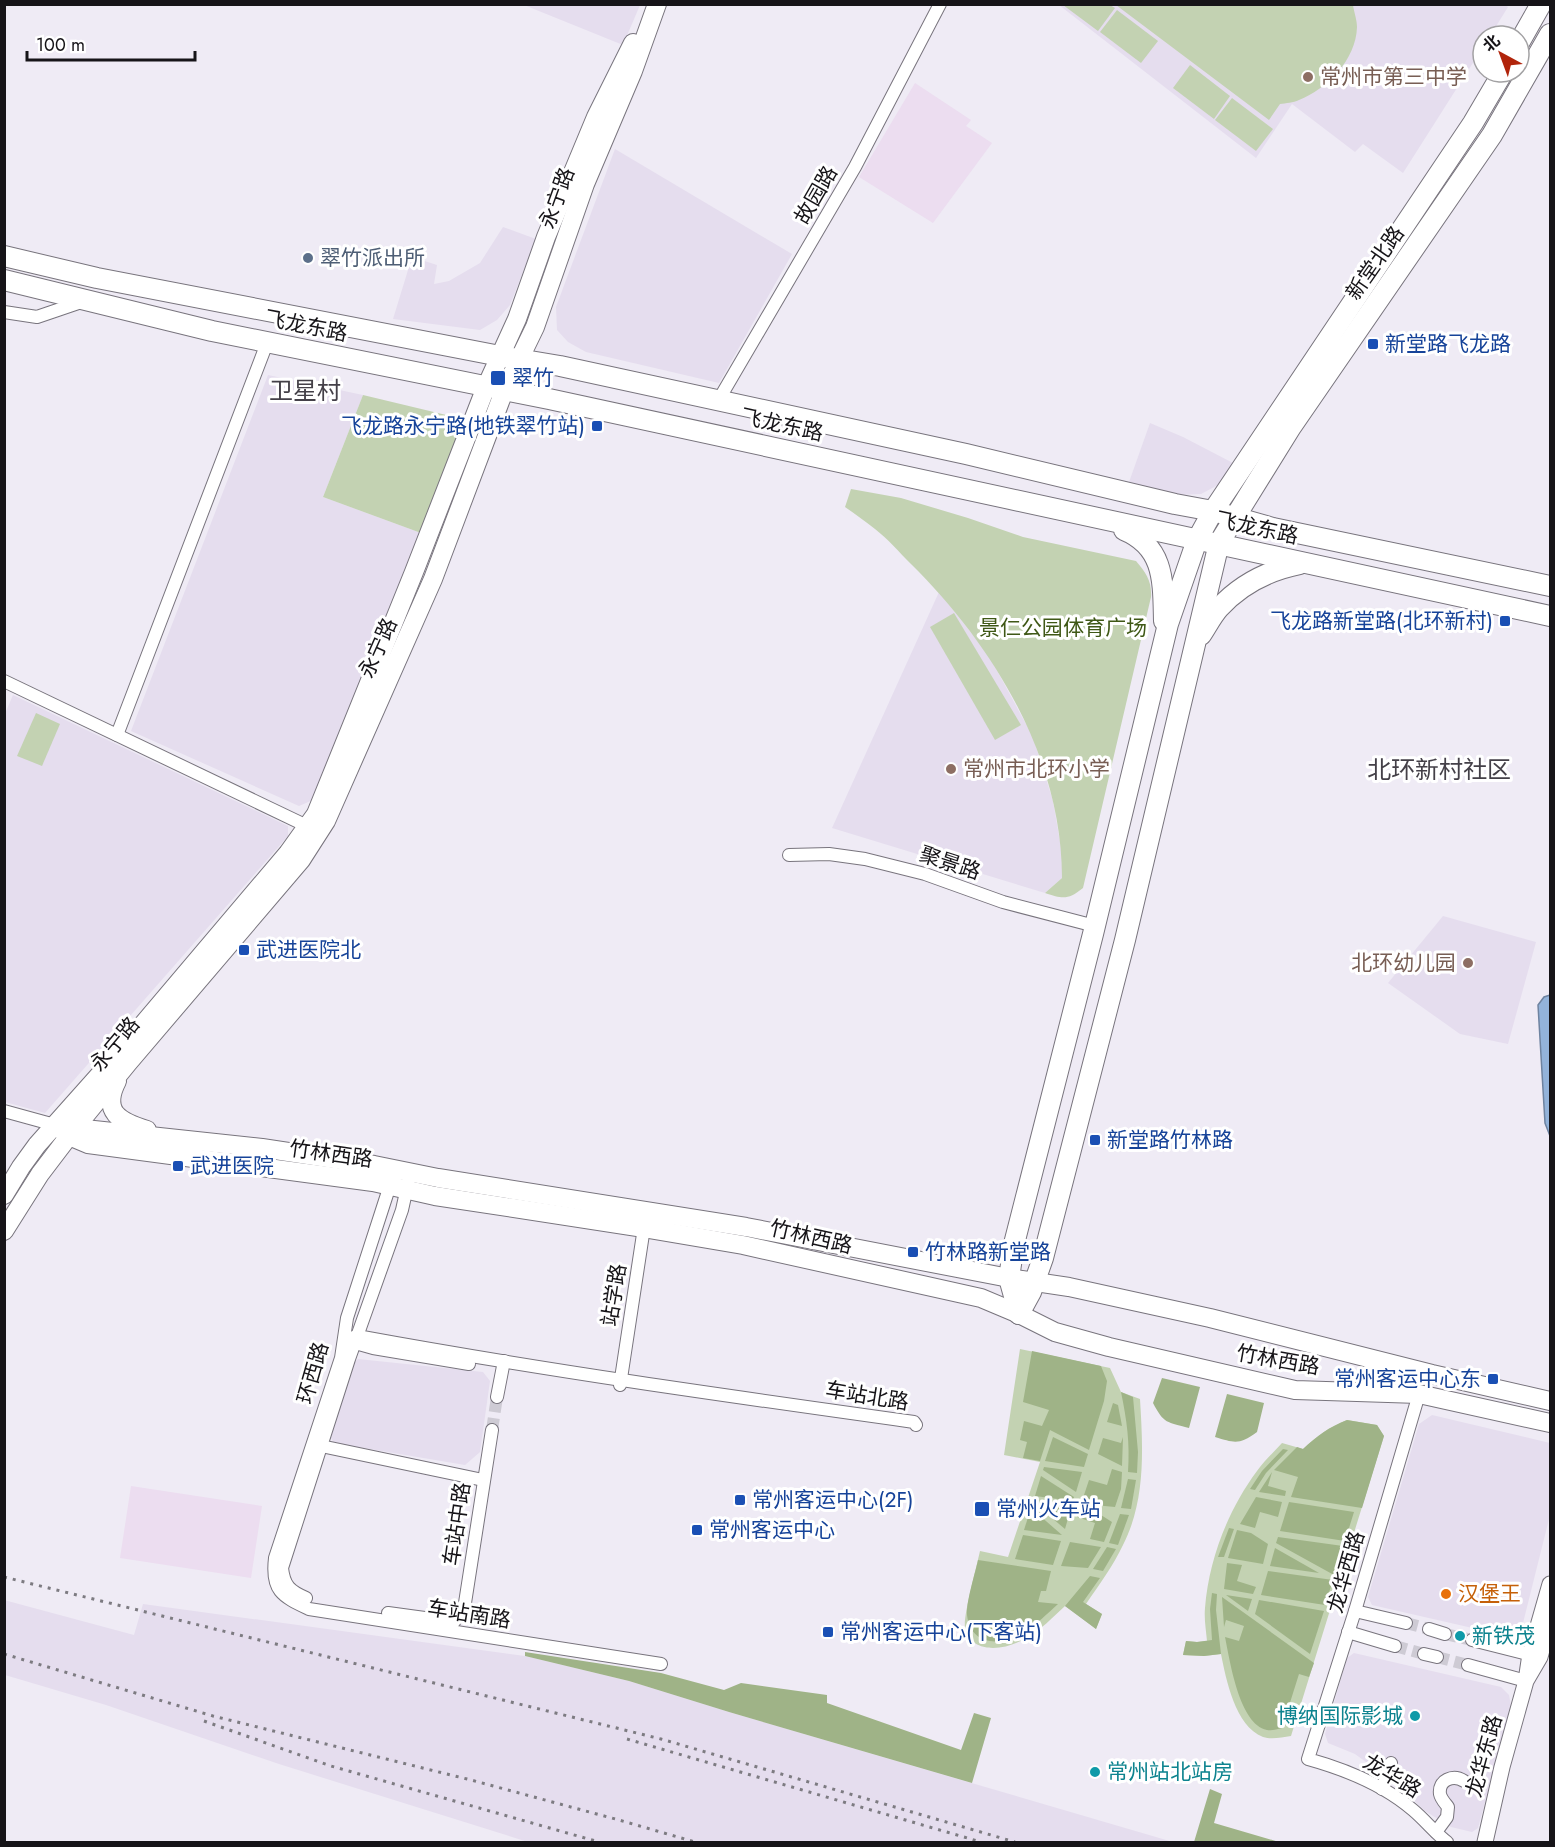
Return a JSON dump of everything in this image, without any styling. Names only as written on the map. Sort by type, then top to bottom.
[{"type":"main road","name":"永宁路","points":[[4,1196],[21,1167],[66,1130],[123,1069],[301,860],[326,821],[434,579],[495,389],[500,356],[517,319],[547,236],[596,117],[622,63],[656,4]]},
{"type":"main road","name":"永宁路","points":[[4,1232],[66,1130],[111,1062],[288,853],[315,814],[414,572],[495,389],[520,359],[535,327],[585,184],[633,71],[656,4]]},
{"type":"main road","points":[[1530,24],[1541,4]]},
{"type":"main road","name":"新堂北路","points":[[1019,1314],[1033,1287],[1042,1258],[1125,940],[1219,543],[1291,427],[1492,135],[1551,34]]},
{"type":"main road","name":"新堂北路","points":[[1165,639],[1197,540],[1213,511],[1473,123],[1496,84]]},
{"type":"main road","name":"飞龙东路","points":[[4,256],[97,278],[560,366],[966,454],[1213,511],[1273,528],[1551,586]]},
{"type":"main road","name":"飞龙东路","points":[[4,280],[267,343],[495,389],[1551,616]]},
{"type":"main road","points":[[1019,1314],[1009,1278],[1014,1244],[1165,639],[1163,583],[1154,553],[1137,536],[1095,518]]},
{"type":"main road","points":[[1195,644],[1219,608],[1251,582],[1280,568],[1306,563]]},
{"type":"main road","points":[[123,1069],[110,1098],[111,1107],[118,1117],[128,1124],[193,1141]]},
{"type":"main road","name":"竹林西路","points":[[66,1130],[88,1144],[361,1180],[400,1180],[646,1219],[746,1227],[1009,1278],[1033,1287],[1069,1287],[1210,1318],[1551,1401]]},
{"type":"main road","name":"竹林西路","points":[[66,1130],[193,1141],[374,1165],[400,1180]]},
{"type":"main road","name":"竹林西路","points":[[646,1219],[743,1245],[981,1298],[1055,1332],[1109,1347],[1295,1390],[1419,1394],[1551,1423]]},
{"type":"street","name":"故园路","points":[[718,401],[855,167],[940,4]]},
{"type":"street","points":[[4,312],[37,317],[88,300]]},
{"type":"street","points":[[117,735],[267,343]]},
{"type":"street","points":[[4,681],[307,826]]},
{"type":"street","name":"聚景路","points":[[789,855],[829,854],[865,859],[925,874],[1003,902],[1095,926]]},
{"type":"street","name":"竹林西路","points":[[4,1111],[66,1130]]},
{"type":"street","name":"环西路","points":[[281,1584],[273,1573],[275,1558],[341,1358],[352,1340],[347,1318],[400,1180]]},
{"type":"street","name":"环西路","points":[[281,1584],[282,1568],[352,1340],[402,1209],[400,1180]]},
{"type":"street","name":"站学路","points":[[620,1382],[646,1219]]},
{"type":"street","name":"车站北路","points":[[352,1340],[912,1428],[916,1425],[914,1422],[806,1410]]},
{"type":"street","points":[[497,1397],[503,1365]]},
{"type":"street","name":"龙华西路","points":[[1308,1759],[1355,1611],[1419,1394]]},
{"type":"street","name":"车站中路","points":[[454,1622],[465,1603],[492,1430]]},
{"type":"street","points":[[321,1446],[483,1480]]},
{"type":"street","name":"车站南路","points":[[281,1584],[293,1593],[312,1601],[454,1622]]},
{"type":"street","name":"车站南路","points":[[281,1584],[286,1598],[309,1609],[661,1664]]},
{"type":"street","name":"龙华东路","points":[[1485,1842],[1502,1767],[1535,1655],[1551,1584]]},
{"type":"street","points":[[1355,1611],[1406,1623]]},
{"type":"street","name":"龙华东路","points":[[1535,1655],[1551,1622]]},
{"type":"street","points":[[1429,1629],[1445,1634]]},
{"type":"street","points":[[1348,1632],[1395,1646]]},
{"type":"street","points":[[1472,1641],[1535,1655]]},
{"type":"street","points":[[1424,1654],[1437,1657]]},
{"type":"street","points":[[1468,1665],[1526,1681]]},
{"type":"street","name":"龙华路","points":[[1308,1759],[1334,1766],[1390,1793],[1413,1810],[1447,1842]]},
{"type":"street","points":[[1382,1789],[1391,1763]]},
{"type":"street","points":[[1436,1832],[1447,1817],[1448,1807],[1442,1800],[1440,1792],[1443,1783],[1450,1777],[1458,1777],[1464,1781]]},
{"type":"shaded area","name":"常州市第三中学","points":[[1504,4],[1508,7],[1497,24],[1471,24],[1471,66],[1403,173],[1363,144],[1355,152],[1292,104],[1256,158],[1059,5]]},
{"type":"shaded area","points":[[524,5],[640,5],[623,45]]},
{"type":"shaded area","points":[[915,83],[971,120],[966,126],[992,143],[933,223],[859,177]]},
{"type":"shaded area","points":[[615,149],[792,254],[719,383],[586,352],[568,342],[557,330],[556,307]]},
{"type":"shaded area","points":[[503,227],[536,239],[510,305],[497,320],[480,330],[393,319],[412,257],[437,265],[434,284],[449,281],[480,263]]},
{"type":"shaded area","points":[[268,375],[363,395],[323,497],[421,533],[313,800],[299,806],[131,731]]},
{"type":"shaded area","points":[[1150,423],[1233,463],[1218,485],[1201,494],[1176,495],[1128,485]]},
{"type":"shaded area","name":"常州市北环小学","points":[[939,592],[988,654],[1033,737],[1053,801],[1062,853],[1062,878],[1045,893],[832,828]]},
{"type":"shaded area","points":[[13,695],[288,826],[288,836],[45,1113],[5,1102],[4,716]]},
{"type":"shaded area","name":"北环幼儿园","points":[[1443,916],[1536,942],[1508,1044],[1460,1034],[1388,983]]},
{"type":"shaded area","points":[[358,1359],[483,1372],[490,1381],[480,1452],[465,1465],[334,1443],[331,1438],[351,1365]]},
{"type":"shaded area","points":[[1432,1415],[1550,1443],[1550,1515],[1522,1627],[1514,1633],[1503,1635],[1372,1605],[1368,1597],[1419,1424]]},
{"type":"shaded area","points":[[131,1486],[262,1506],[251,1578],[120,1558]]},
{"type":"shaded area","points":[[4,1600],[134,1635],[143,1604],[525,1656],[629,1681],[1173,1842],[528,1842],[279,1764],[106,1705],[5,1675]]},
{"type":"shaded area","points":[[1354,1653],[1501,1687],[1509,1695],[1511,1706],[1478,1828],[1472,1832],[1451,1827],[1425,1811],[1398,1785],[1355,1754],[1328,1743],[1325,1734],[1347,1658]]},
{"type":"green space","points":[[1063,5],[1110,5],[1115,8],[1098,31]]},
{"type":"green space","points":[[1116,5],[1353,5],[1357,27],[1351,51],[1338,72],[1320,89],[1294,102],[1280,104],[1269,120]]},
{"type":"green space","points":[[1117,10],[1158,41],[1141,63],[1100,32]]},
{"type":"green space","points":[[1190,65],[1230,96],[1214,119],[1173,88]]},
{"type":"green space","points":[[1232,98],[1273,129],[1256,151],[1215,120]]},
{"type":"green space","points":[[363,395],[463,419],[467,426],[421,533],[323,497]]},
{"type":"green space","name":"景仁公园体育广场","points":[[851,489],[901,498],[1023,537],[1136,561],[1145,573],[1151,597],[1083,888],[1073,895],[1061,897],[1045,893],[1062,878],[1059,833],[1050,790],[1036,748],[1018,707],[970,631],[941,596],[884,537],[845,507]]},
{"type":"green space","points":[[954,613],[1021,725],[995,740],[930,627]]},
{"type":"green space","points":[[36,713],[60,724],[42,766],[17,756]]},
{"type":"green space","points":[[1020,1349],[1110,1368],[1121,1392],[1140,1399],[1141,1474],[1136,1510],[1123,1545],[1086,1604],[1102,1614],[1096,1629],[1065,1606],[1026,1638],[1009,1645],[991,1648],[974,1643],[965,1627],[968,1602],[980,1551],[1008,1557],[1040,1462],[1004,1455]]},
{"type":"green space","points":[[1032,1351],[1101,1366],[1107,1381],[1104,1401],[1089,1450],[1050,1430],[1040,1461],[1023,1458],[1027,1442],[1020,1440],[1024,1421],[1042,1426],[1049,1410],[1023,1402]]},
{"type":"green space","points":[[1162,1378],[1200,1387],[1189,1428],[1163,1419],[1153,1403]]},
{"type":"green space","points":[[1121,1392],[1133,1397],[1138,1452],[1137,1473],[1128,1472],[1128,1432]]},
{"type":"green space","points":[[1227,1394],[1264,1403],[1257,1432],[1241,1441],[1215,1437]]},
{"type":"green space","points":[[1113,1403],[1118,1405],[1122,1426],[1107,1422]]},
{"type":"green space","points":[[1347,1420],[1377,1425],[1384,1436],[1291,1736],[1263,1737],[1245,1723],[1233,1701],[1221,1654],[1183,1655],[1186,1641],[1207,1641],[1205,1608],[1216,1553],[1237,1502],[1257,1471],[1282,1443],[1303,1449],[1324,1432]]},
{"type":"green space","points":[[1347,1420],[1377,1425],[1384,1436],[1362,1508],[1291,1497],[1298,1477],[1274,1470],[1297,1447],[1303,1449],[1324,1432]]},
{"type":"green space","points":[[1053,1437],[1088,1454],[1084,1467],[1045,1461]]},
{"type":"green space","points":[[1123,1437],[1122,1466],[1098,1454],[1103,1438],[1121,1443]]},
{"type":"green space","points":[[1283,1449],[1288,1450],[1266,1473],[1255,1490],[1250,1489],[1262,1471]]},
{"type":"green space","points":[[1044,1467],[1082,1472],[1076,1492],[1043,1470]]},
{"type":"green space","points":[[1112,1469],[1122,1472],[1121,1489],[1115,1507],[1094,1505],[1083,1498],[1089,1480],[1107,1485]]},
{"type":"green space","points":[[1272,1472],[1268,1486],[1286,1491],[1285,1496],[1259,1492]]},
{"type":"green space","points":[[1041,1476],[1074,1497],[1073,1501],[1035,1496]]},
{"type":"green space","points":[[1128,1479],[1136,1480],[1131,1509],[1121,1508]]},
{"type":"green space","points":[[1256,1497],[1282,1502],[1278,1517],[1260,1512],[1255,1528],[1240,1524]]},
{"type":"green space","points":[[1033,1502],[1071,1508],[1065,1529]]},
{"type":"green space","points":[[1289,1502],[1354,1512],[1345,1541],[1280,1531]]},
{"type":"green space","points":[[1031,1508],[1062,1535],[1024,1530]]},
{"type":"green space","points":[[1080,1508],[1093,1510],[1112,1522],[1104,1542],[1090,1539],[1095,1523],[1077,1517]]},
{"type":"green space","points":[[1120,1514],[1129,1515],[1118,1545],[1109,1543]]},
{"type":"green space","points":[[1229,1528],[1234,1529],[1224,1557],[1218,1557]]},
{"type":"green space","points":[[1237,1530],[1251,1533],[1268,1544],[1263,1564],[1228,1558]]},
{"type":"green space","points":[[1023,1535],[1061,1541],[1053,1565],[1015,1559]]},
{"type":"green space","points":[[1278,1537],[1343,1546],[1334,1575],[1276,1543]]},
{"type":"green space","points":[[1070,1542],[1101,1547],[1088,1568],[1061,1566]]},
{"type":"green space","points":[[1107,1547],[1116,1549],[1103,1571],[1093,1569]]},
{"type":"green space","points":[[1275,1548],[1319,1573],[1270,1566]]},
{"type":"green space","points":[[978,1560],[1051,1571],[1046,1591],[1041,1591],[1038,1602],[1058,1604],[1017,1636],[998,1641],[982,1639],[970,1626],[967,1615]]},
{"type":"green space","points":[[1227,1563],[1242,1565],[1237,1581],[1256,1587],[1253,1594],[1224,1589]]},
{"type":"green space","points":[[1268,1571],[1333,1580],[1325,1605],[1261,1595]]},
{"type":"green space","points":[[1090,1576],[1100,1578],[1083,1602],[1102,1614],[1096,1629],[1065,1606]]},
{"type":"green space","points":[[1212,1593],[1217,1594],[1216,1610],[1221,1654],[1183,1655],[1186,1641],[1212,1640],[1210,1609]]},
{"type":"green space","points":[[1226,1595],[1252,1599],[1248,1611]]},
{"type":"green space","points":[[1222,1597],[1314,1663],[1309,1677],[1299,1674],[1282,1728],[1267,1730],[1257,1725],[1243,1704],[1237,1690],[1225,1637],[1239,1641],[1244,1626],[1226,1620],[1224,1627]]},
{"type":"green space","points":[[1259,1600],[1324,1611],[1310,1654],[1255,1614]]},
{"type":"green space","points":[[525,1652],[661,1673],[724,1690],[741,1683],[827,1695],[827,1703],[961,1750],[974,1713],[991,1718],[972,1783],[629,1681],[525,1656]]},
{"type":"green space","points":[[1210,1789],[1222,1794],[1214,1823],[1279,1842],[1194,1842]]},
{"type":"water","points":[[1550,995],[1550,1136],[1545,1123],[1538,1005],[1544,997]]},
{"type":"tunnel","points":[[492,1430],[497,1397]]},
{"type":"tunnel","points":[[1406,1623],[1429,1629]]},
{"type":"tunnel","points":[[1445,1634],[1472,1640]]},
{"type":"tunnel","points":[[1395,1646],[1424,1654]]},
{"type":"tunnel","points":[[1437,1657],[1468,1665]]},
{"type":"railway","points":[[4,1577],[661,1739],[1015,1842]]},
{"type":"railway","points":[[4,1654],[213,1716],[471,1780],[695,1842]]},
{"type":"railway","points":[[204,1721],[331,1766],[599,1842]]},
{"type":"railway","points":[[627,1739],[981,1842]]},
{"type":"place","name":"常州市第三中学","points":[[1308,77]]},
{"type":"place","name":"翠竹派出所","points":[[308,258]]},
{"type":"place","name":"新堂路飞龙路","points":[[1373,344]]},
{"type":"place","name":"翠竹","points":[[498,378]]},
{"type":"place","name":"飞龙路永宁路(地铁翠竹站)","points":[[597,426]]},
{"type":"place","name":"飞龙路新堂路(北环新村)","points":[[1505,621]]},
{"type":"place","name":"常州市北环小学","points":[[951,769]]},
{"type":"place","name":"武进医院北","points":[[244,950]]},
{"type":"place","name":"北环幼儿园","points":[[1468,963]]},
{"type":"place","name":"新堂路竹林路","points":[[1095,1140]]},
{"type":"place","name":"武进医院","points":[[178,1166]]},
{"type":"place","name":"竹林路新堂路","points":[[913,1252]]},
{"type":"place","name":"常州客运中心东","points":[[1493,1379]]},
{"type":"place","name":"常州客运中心(2F)","points":[[740,1500]]},
{"type":"place","name":"常州火车站","points":[[982,1509]]},
{"type":"place","name":"常州客运中心","points":[[697,1530]]},
{"type":"place","name":"汉堡王","points":[[1446,1594]]},
{"type":"place","name":"常州客运中心(下客站)","points":[[828,1632]]},
{"type":"place","name":"新铁茂","points":[[1460,1636]]},
{"type":"place","name":"博纳国际影城","points":[[1415,1716]]},
{"type":"place","name":"常州站北站房","points":[[1095,1772]]},
{"type":"district","name":"卫星村","points":[[305,391]]},
{"type":"district","name":"北环新村社区","points":[[1439,770]]}]
